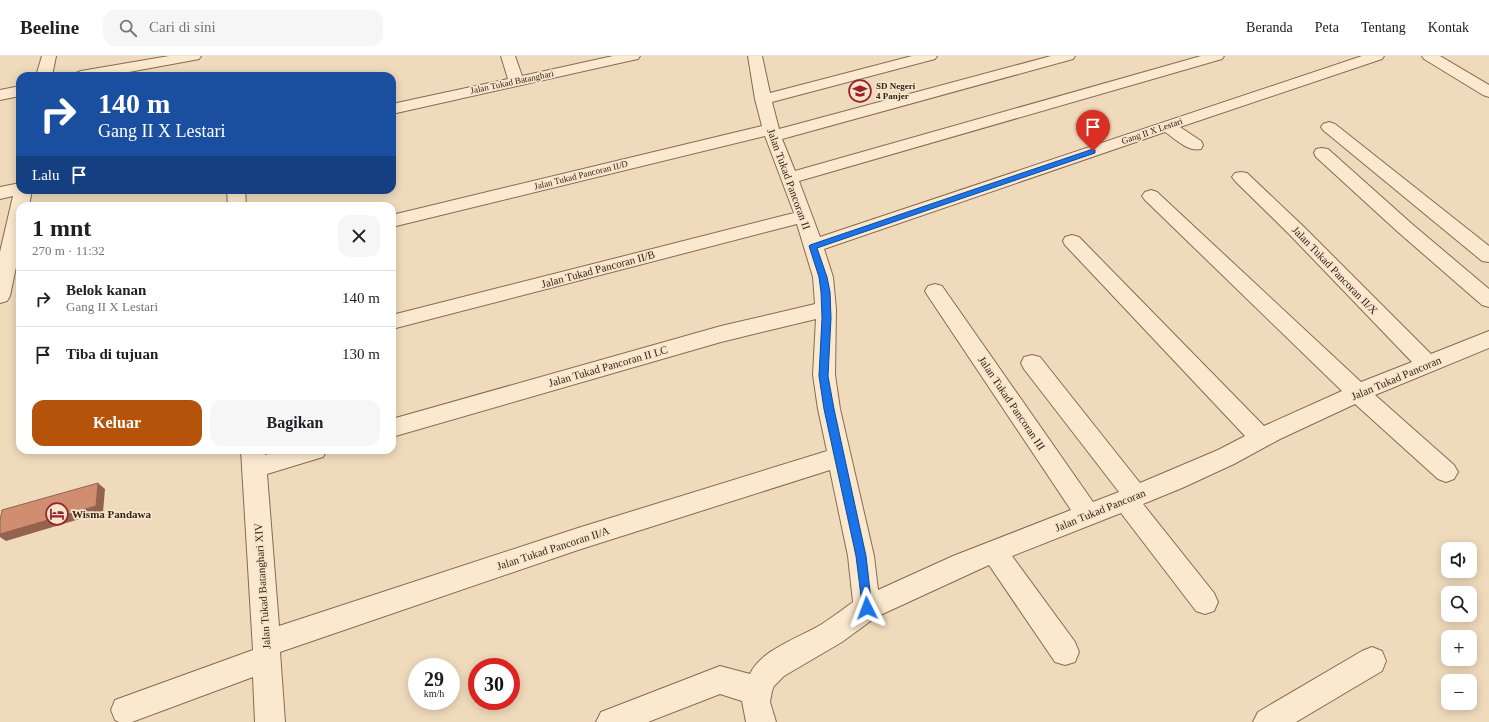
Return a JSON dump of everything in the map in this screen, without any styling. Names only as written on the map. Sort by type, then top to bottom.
[{"type":"street","points":[[45,72],[49,56]]},
{"type":"street","points":[[103,72],[194,56]]},
{"type":"street","points":[[508,56],[516,81]]},
{"type":"street","name":"Jalan Tukad Batanghari","points":[[396,108],[633,56]]},
{"type":"street","name":"Jalan Tukad Pancoran II","points":[[755,56],[763,99],[772,133],[804,216],[823,277],[826,309],[824,376],[829,409],[861,556],[867,608]]},
{"type":"street","points":[[763,99],[930,56]]},
{"type":"street","name":"Jalan Tukad Pancoran II/D","points":[[396,220],[772,133],[1068,56]]},
{"type":"street","points":[[790,178],[1217,56]]},
{"type":"street","name":"Gang II X Lestari","points":[[813,246],[1377,56]]},
{"type":"street","points":[[1432,58],[1451,56]]},
{"type":"street","points":[[1432,58],[1489,92]]},
{"type":"street","points":[[0,95],[16,92]]},
{"type":"street","points":[[1167,126],[1195,145]]},
{"type":"street","points":[[1329,127],[1489,256]]},
{"type":"street","points":[[1322,152],[1405,228],[1489,300]]},
{"type":"street","name":"Jalan Tukad Pancoran II/X","points":[[1242,177],[1427,364]]},
{"type":"street","points":[[0,193],[16,190]]},
{"type":"street","points":[[1151,196],[1358,393],[1446,472]]},
{"type":"street","name":"Jalan Tukad Pancoran II/B","points":[[396,321],[804,216]]},
{"type":"street","points":[[0,296],[16,222]]},
{"type":"street","points":[[1072,241],[1261,438]]},
{"type":"street","name":"Jalan Tukad Pancoran III","points":[[935,291],[1088,515]]},
{"type":"street","name":"Jalan Tukad Pancoran II LC","points":[[396,427],[713,336],[826,309]]},
{"type":"street","name":"Jalan Tukad Pancoran","points":[[759,722],[756,702],[763,677],[774,666],[832,633],[867,608],[962,564],[1174,481],[1226,457],[1261,438],[1358,393],[1489,339]]},
{"type":"street","points":[[1032,362],[1205,602]]},
{"type":"street","points":[[253,459],[287,454]]},
{"type":"street","name":"Jalan Tukad Pancoran II/A","points":[[125,710],[266,651],[578,539],[840,457]]},
{"type":"street","name":"Jalan Tukad Batanghari XIV","points":[[253,459],[270,722]]},
{"type":"street","points":[[994,552],[1065,652]]},
{"type":"street","points":[[1268,722],[1372,661]]},
{"type":"street","points":[[611,722],[720,680],[758,691]]},
{"type":"building","points":[[98,483],[96,506],[0,534],[2,510]]},
{"type":"place","name":"SD Negeri 4 Panjer","points":[[860,91]]},
{"type":"place","name":"Wisma Pandawa","points":[[57,514]]},
{"type":"route","points":[[867,608],[861,556],[829,409],[824,376],[824,340],[826,318],[825,292],[823,277],[813,246],[1093,151]]}]
